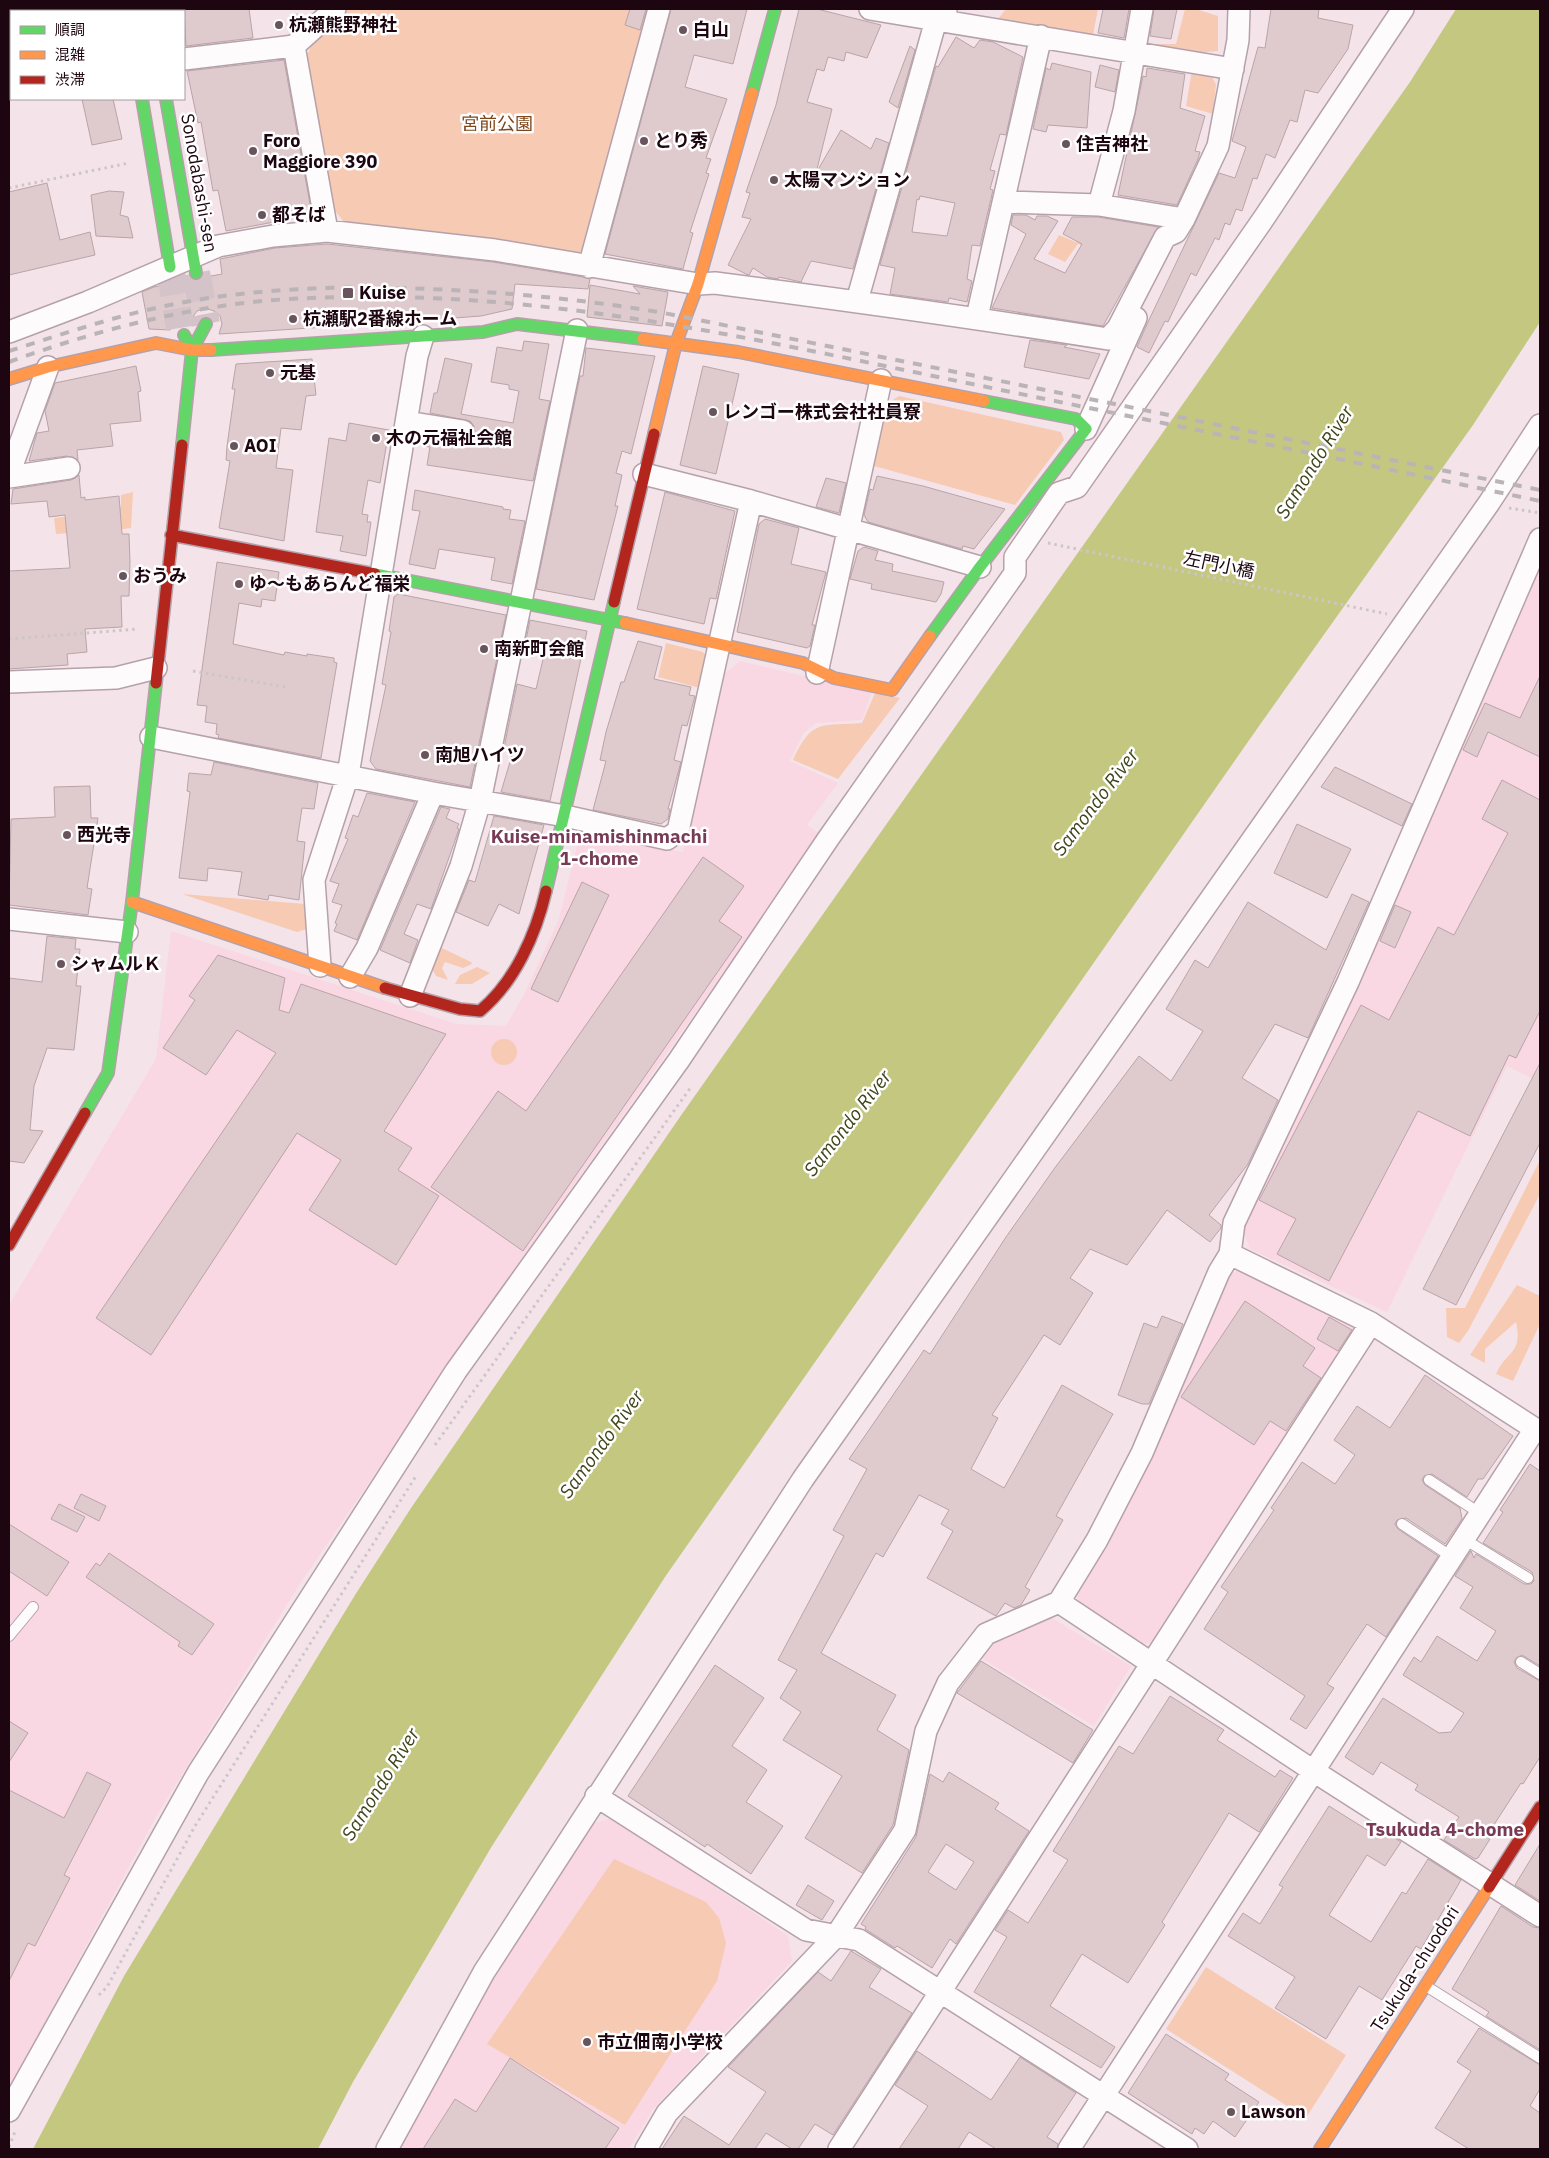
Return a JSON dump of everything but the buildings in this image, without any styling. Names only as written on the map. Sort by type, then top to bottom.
[{"type":"main road","points":[[132,902],[350,977],[460,1009],[480,1011],[493,1001],[506,985],[540,916],[676,343],[698,284],[775,9]]},
{"type":"main road","points":[[142,100],[170,267]]},
{"type":"main road","name":"Sonodabashi-sen","points":[[166,100],[195,264]]},
{"type":"main road","points":[[9,1245],[108,1073],[132,902],[192,350],[206,324]]},
{"type":"main road","points":[[9,379],[48,367],[156,343],[192,350],[483,332],[517,324],[578,330],[738,352],[1076,419],[1089,424],[980,567],[892,690],[857,684],[818,673],[803,664],[610,619],[171,536]]},
{"type":"main road","points":[[180,328],[192,350]]},
{"type":"main road","name":"Tsukuda-chuodori","points":[[1320,2149],[1540,1807]]},
{"type":"street","points":[[185,59],[294,46],[336,9]]},
{"type":"street","points":[[589,267],[659,9]]},
{"type":"street","points":[[870,9],[943,14],[1041,36],[1233,69]]},
{"type":"street","points":[[1099,205],[1124,111],[1142,9]]},
{"type":"street","points":[[15,2116],[198,1773],[456,1371],[679,1060],[828,839],[1015,573],[1015,557],[1105,423],[1089,424],[1218,146],[1238,40],[1239,9]]},
{"type":"street","points":[[1059,493],[1077,487],[1264,218],[1403,9]]},
{"type":"street","points":[[857,301],[943,14]]},
{"type":"street","points":[[976,318],[1005,202],[1041,36]]},
{"type":"street","points":[[294,46],[327,231]]},
{"type":"street","points":[[1005,202],[1099,205],[1180,226]]},
{"type":"street","points":[[9,332],[170,267],[195,264],[218,246],[272,236],[327,231],[495,250],[698,284],[715,283],[857,301],[1108,339],[1118,328],[1165,237],[1180,226]]},
{"type":"street","points":[[410,996],[461,866],[480,801],[523,602],[578,330]]},
{"type":"street","points":[[320,966],[314,880],[348,775],[383,575],[418,356],[423,336]]},
{"type":"street","points":[[48,367],[9,475],[69,468]]},
{"type":"street","points":[[818,673],[881,380]]},
{"type":"street","points":[[407,422],[463,431]]},
{"type":"street","points":[[387,2149],[484,1972],[596,1796],[803,1479],[1488,503],[1540,425]]},
{"type":"street","points":[[644,474],[750,501],[980,567]]},
{"type":"street","points":[[151,737],[433,793],[565,816],[660,838],[674,836],[678,831],[750,501]]},
{"type":"street","points":[[646,2149],[667,2113],[836,1936],[905,1830],[926,1731],[948,1683],[986,1634],[1059,1602],[1097,1540],[1142,1453],[1219,1272],[1230,1254],[1234,1223],[1348,982],[1540,539]]},
{"type":"street","points":[[9,682],[116,678],[156,668]]},
{"type":"street","points":[[350,977],[366,948],[433,793]]},
{"type":"street","points":[[9,919],[127,932]]},
{"type":"street","points":[[1069,2149],[1315,1772],[1464,1539],[1538,1430],[1371,1323],[1230,1254]]},
{"type":"street","points":[[839,2149],[941,1994],[1150,1664],[1371,1323]]},
{"type":"street","points":[[1059,1602],[1315,1772],[1540,1916]]},
{"type":"street","points":[[596,1796],[806,1930],[859,1940],[1187,2149]]},
{"type":"lane","points":[[1429,1480],[1481,1514]]},
{"type":"lane","points":[[1402,1524],[1452,1558]]},
{"type":"lane","points":[[1464,1539],[1528,1578]]},
{"type":"lane","points":[[9,1636],[33,1607]]},
{"type":"lane","points":[[1522,1662],[1540,1674]]},
{"type":"lane","points":[[1426,1985],[1540,2058]]},
{"type":"path","points":[[9,188],[152,158]]},
{"type":"path","points":[[1501,507],[1540,513]]},
{"type":"path","name":"左門小橋","points":[[1040,541],[1393,615]]},
{"type":"path","points":[[9,639],[161,627]]},
{"type":"path","points":[[193,671],[285,687]]},
{"type":"path","points":[[433,1449],[691,1087]]},
{"type":"path","points":[[95,2000],[107,1987],[195,1826],[417,1474]]},
{"type":"path","points":[[9,2147],[15,2116]]},
{"type":"shaded area","points":[[1540,546],[1540,1082],[1507,1066],[1387,1312],[1250,1249],[1242,1227]]},
{"type":"shaded area","points":[[740,661],[872,692],[862,720],[816,723],[803,734],[790,761],[838,783],[807,825],[821,835],[525,1254],[299,1585],[157,1815],[9,2088],[9,1305],[156,1059],[171,931],[456,1024],[506,1026],[525,993],[559,919],[580,833],[583,832],[683,852],[723,675]]},
{"type":"shaded area","points":[[1240,1270],[1340,1316],[1357,1328],[1156,1641],[1139,1645],[1080,1603],[1075,1591],[1142,1476],[1226,1276]]},
{"type":"shaded area","points":[[1052,1618],[1131,1666],[1094,1726],[981,1658],[996,1637]]},
{"type":"shaded area","name":"市立佃南小学校","points":[[613,1818],[788,1936],[792,1961],[653,2109],[629,2149],[400,2149],[495,1976],[591,1824]]},
{"type":"green space","name":"宮前公園","points":[[348,9],[650,9],[585,248],[575,256],[516,242],[345,223],[335,211],[306,57],[316,36]]},
{"type":"green space","points":[[1006,9],[1098,9],[1093,35],[998,19]]},
{"type":"green space","points":[[1185,9],[1196,9],[1218,16],[1218,51],[1181,54],[1149,50],[1149,44],[1176,44]]},
{"type":"green space","points":[[1192,70],[1209,72],[1216,84],[1213,114],[1186,106]]},
{"type":"green space","points":[[1094,221],[1100,254],[1078,244],[1065,262],[1048,254],[1059,235],[1076,242]]},
{"type":"green space","points":[[899,396],[1061,432],[1064,440],[1015,505],[874,466],[888,403]]},
{"type":"green space","points":[[133,492],[131,528],[103,532],[111,508],[121,507],[121,495]]},
{"type":"green space","points":[[82,515],[85,532],[56,534],[54,518]]},
{"type":"green space","points":[[666,643],[703,652],[707,657],[700,688],[658,677]]},
{"type":"green space","points":[[875,693],[900,698],[838,779],[793,760],[806,737],[819,727],[862,723]]},
{"type":"green space","points":[[182,894],[305,904],[307,929],[297,932]]},
{"type":"green space","points":[[442,948],[472,964],[463,968],[445,962],[442,968],[448,980],[436,976],[431,967]]},
{"type":"green space","points":[[477,967],[490,973],[472,984],[455,984],[460,975]]},
{"type":"green space","points":[[504,1039],[514,1042],[517,1052],[514,1062],[504,1065],[494,1062],[491,1052],[494,1042]]},
{"type":"green space","points":[[1540,1160],[1540,1194],[1468,1331],[1459,1343],[1447,1337],[1446,1308],[1465,1308]]},
{"type":"green space","points":[[1517,1285],[1540,1296],[1540,1324],[1513,1381],[1496,1374],[1516,1346],[1518,1332],[1516,1322],[1485,1349],[1485,1363],[1470,1355]]},
{"type":"green space","points":[[614,1859],[706,1902],[719,1918],[726,1943],[717,1981],[625,2125],[487,2044]]},
{"type":"green space","points":[[1206,1967],[1346,2055],[1306,2118],[1166,2029]]},
{"type":"water","name":"Samondo River","points":[[1456,9],[1540,9],[1540,322],[1473,425],[1259,726],[665,1577],[492,1846],[353,2082],[318,2149],[33,2149],[124,1976],[355,1595],[411,1508],[682,1114],[1410,82]]},
{"type":"tunnel","points":[[170,267],[180,328]]},
{"type":"tunnel","points":[[196,273],[206,324]]},
{"type":"railway","points":[[9,351],[145,310],[240,294],[316,288],[393,288],[518,295],[591,302],[664,313],[1540,490]]},
{"type":"railway","points":[[9,362],[63,344],[144,321],[246,303],[302,298],[377,297],[452,299],[527,305],[602,314],[751,339],[1540,501]]},
{"type":"traffic: fast","points":[[752,93],[775,9]]},
{"type":"traffic: fast","points":[[142,100],[170,267]]},
{"type":"traffic: fast","points":[[166,100],[196,273]]},
{"type":"traffic: fast","points":[[192,350],[206,324]]},
{"type":"traffic: fast","points":[[211,350],[483,332],[517,324],[643,339]]},
{"type":"traffic: fast","points":[[182,445],[192,350],[184,335]]},
{"type":"traffic: fast","points":[[930,636],[980,567],[1086,429],[1076,419],[984,401]]},
{"type":"traffic: fast","points":[[375,574],[625,623]]},
{"type":"traffic: fast","points":[[546,891],[614,602]]},
{"type":"traffic: fast","points":[[85,1113],[108,1073],[132,902],[156,683]]},
{"type":"traffic: slow","points":[[654,434],[676,343],[698,284],[752,93]]},
{"type":"traffic: slow","points":[[643,339],[738,352],[984,401]]},
{"type":"traffic: slow","points":[[9,379],[48,367],[156,343],[192,350],[211,350]]},
{"type":"traffic: slow","points":[[625,623],[803,663],[834,678],[892,690],[930,636]]},
{"type":"traffic: slow","points":[[132,902],[385,988]]},
{"type":"traffic: slow","points":[[1320,2149],[1489,1887]]},
{"type":"traffic: jam","points":[[614,602],[654,434]]},
{"type":"traffic: jam","points":[[156,683],[182,445]]},
{"type":"traffic: jam","points":[[171,535],[375,574]]},
{"type":"traffic: jam","points":[[385,988],[460,1009],[480,1011],[504,986],[514,972],[530,940],[546,891]]},
{"type":"traffic: jam","points":[[9,1245],[85,1113]]},
{"type":"traffic: jam","points":[[1489,1887],[1540,1807]]},
{"type":"place","name":"杭瀬熊野神社","points":[[279,25]]},
{"type":"place","name":"白山","points":[[683,30]]},
{"type":"place","name":"とり秀","points":[[644,141]]},
{"type":"place","name":"住吉神社","points":[[1066,144]]},
{"type":"place","name":"Foro Maggiore 390","points":[[253,151]]},
{"type":"place","name":"太陽マンション","points":[[774,180]]},
{"type":"place","name":"都そば","points":[[262,215]]},
{"type":"place","name":"Kuise","points":[[348,293]]},
{"type":"place","name":"杭瀬駅2番線ホーム","points":[[293,319]]},
{"type":"place","name":"元基","points":[[270,373]]},
{"type":"place","name":"レンゴー株式会社社員寮","points":[[713,412]]},
{"type":"place","name":"木の元福祉会館","points":[[376,438]]},
{"type":"place","name":"AOI","points":[[234,446]]},
{"type":"place","name":"おうみ","points":[[123,576]]},
{"type":"place","name":"ゆ～もあらんど福栄","points":[[239,584]]},
{"type":"place","name":"南新町会館","points":[[484,649]]},
{"type":"place","name":"南旭ハイツ","points":[[425,755]]},
{"type":"place","name":"西光寺","points":[[67,835]]},
{"type":"place","name":"シャムルＫ","points":[[61,964]]},
{"type":"place","name":"市立佃南小学校","points":[[587,2042]]},
{"type":"place","name":"Lawson","points":[[1231,2112]]},
{"type":"district","name":"Kuise-minamishinmachi 1-chome","points":[[599,847]]},
{"type":"district","name":"Tsukuda 4-chome","points":[[1445,1829]]}]
